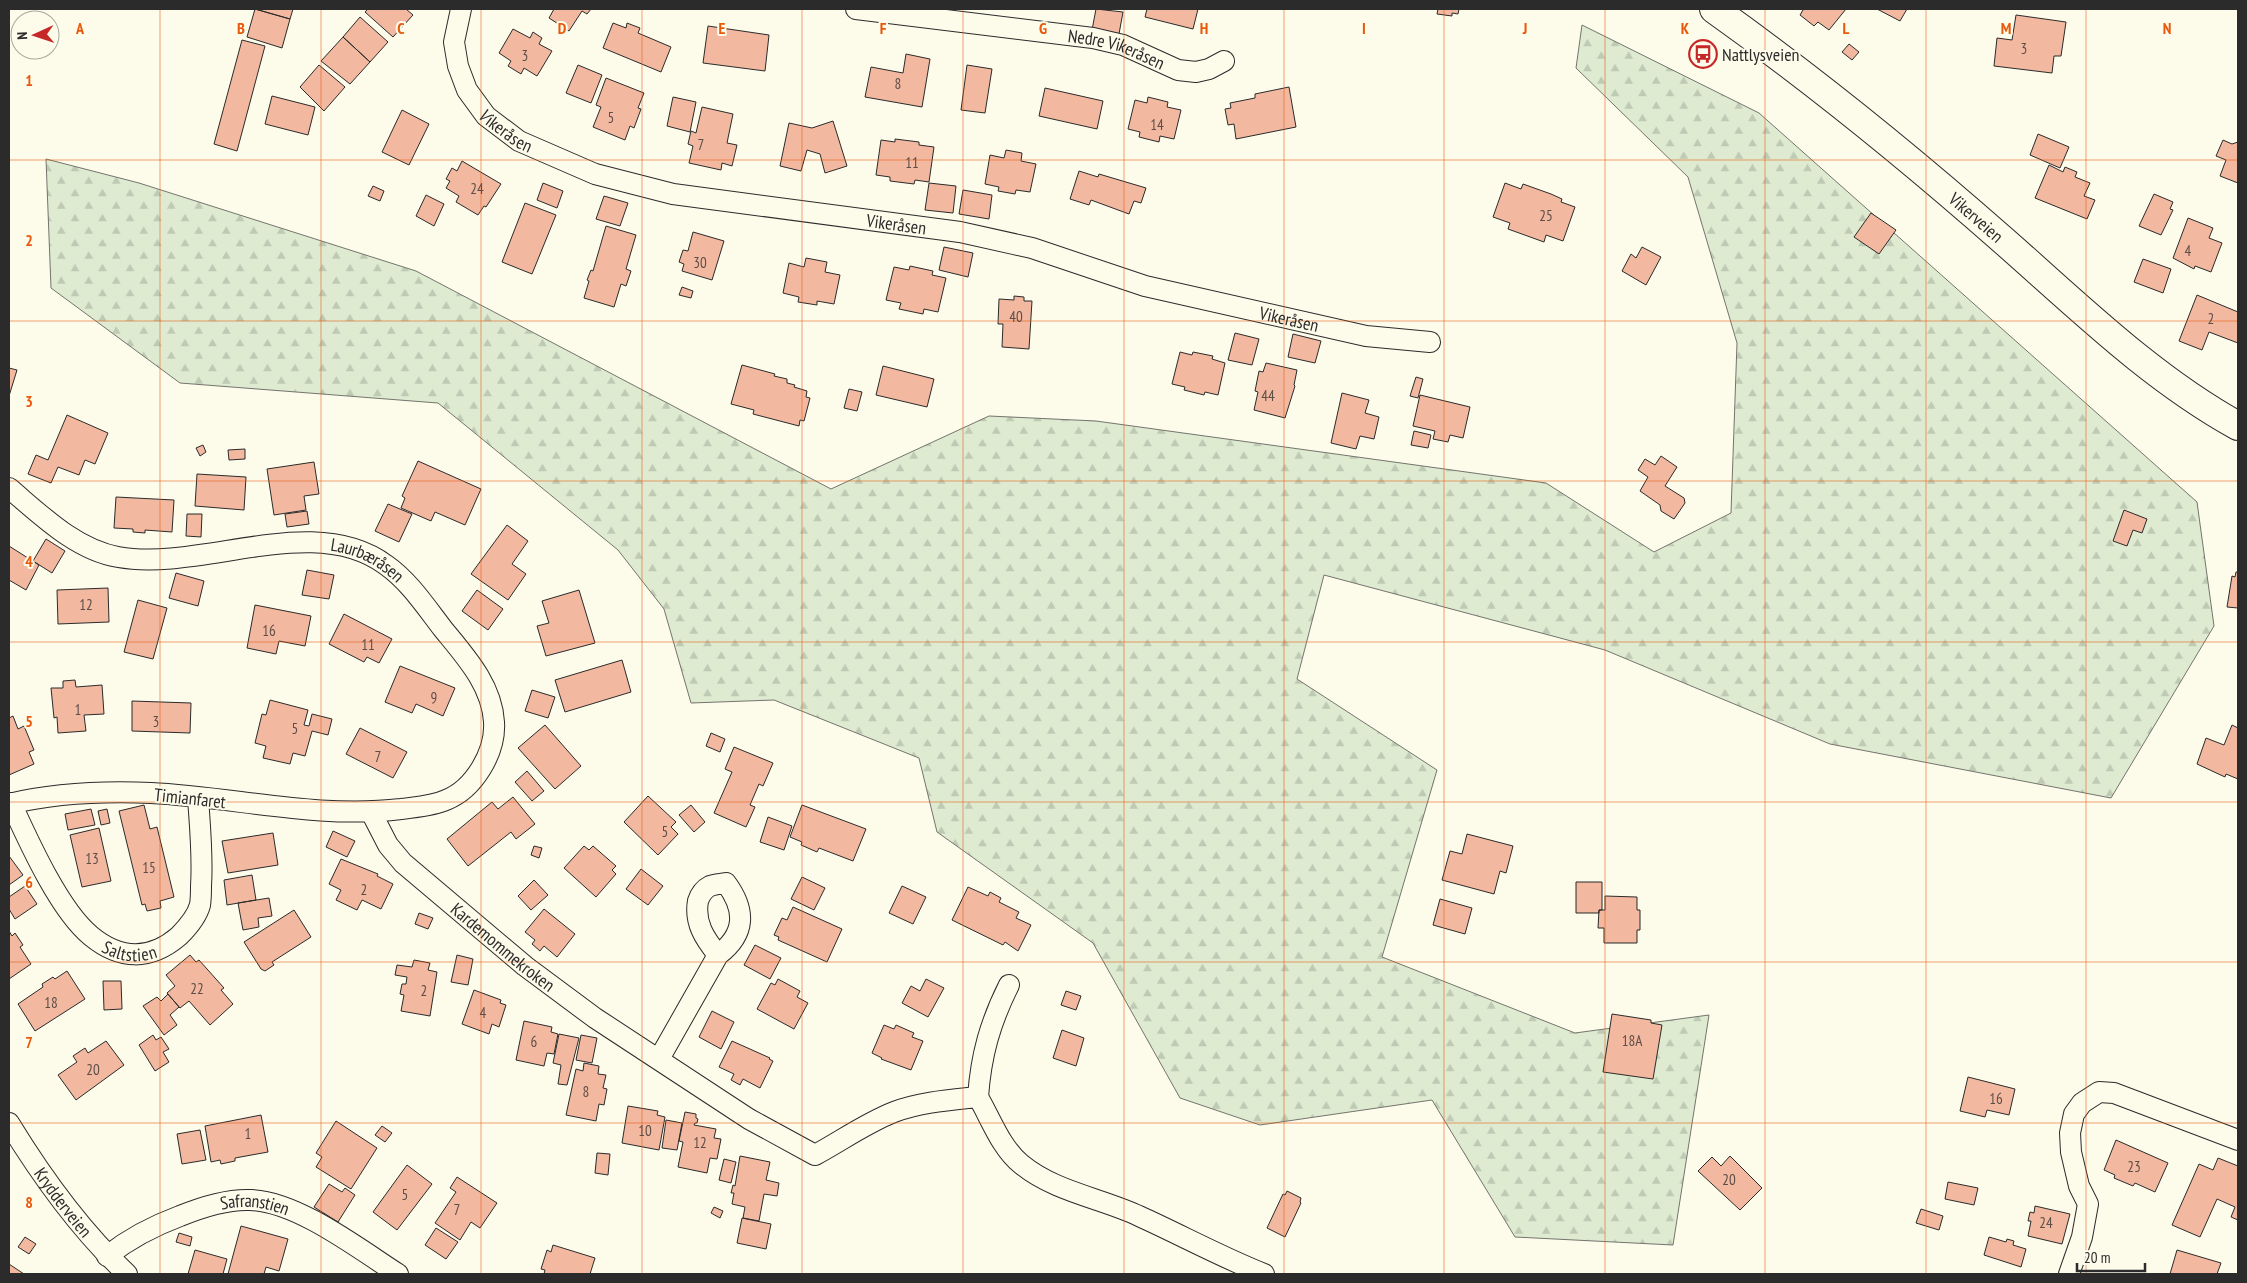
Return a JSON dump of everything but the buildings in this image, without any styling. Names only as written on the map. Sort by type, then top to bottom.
[{"type":"main road","name":"Vikerveien","points":[[1714,9],[1771,49],[1874,130],[2005,242],[2074,305],[2138,357],[2187,394],[2238,426]]},
{"type":"street","name":"Vikeråsen","points":[[461,9],[454,42],[458,66],[467,90],[486,116],[520,141],[595,174],[672,194],[960,232],[1032,248],[1145,286],[1366,336],[1430,342]]},
{"type":"street","name":"Nedre Vikeråsen","points":[[856,9],[1093,38],[1123,46],[1178,70],[1202,70],[1224,61]]},
{"type":"street","name":"Laurbæråsen","points":[[9,488],[61,530],[89,548],[116,557],[140,560],[172,560],[254,548],[313,542],[339,544],[361,550],[387,565],[410,587],[467,659],[489,695],[495,724],[490,754],[471,783],[447,800],[417,807],[371,812]]},
{"type":"street","name":"Timianfaret","points":[[10,804],[48,796],[89,793],[152,793],[289,808],[371,812]]},
{"type":"street","name":"Saltstien","points":[[10,804],[33,851],[66,907],[89,935],[109,949],[129,955],[146,954],[167,946],[187,929],[200,905],[202,870],[198,798]]},
{"type":"street","name":"Kardemommekroken","points":[[371,812],[388,845],[403,863],[525,966],[595,1018],[749,1119],[815,1155],[894,1112],[932,1102],[978,1097]]},
{"type":"street","points":[[659,1059],[718,955]]},
{"type":"street","points":[[1009,985],[992,1024],[981,1063],[978,1097],[1007,1148],[1021,1164],[1053,1184],[1139,1216],[1198,1246],[1264,1274]]},
{"type":"street","points":[[2070,1274],[2082,1236],[2088,1204],[2079,1186],[2071,1152],[2070,1133],[2074,1114],[2082,1102],[2099,1092],[2114,1093],[2238,1140]]},
{"type":"street","name":"Krydderveien","points":[[9,1123],[55,1191],[107,1256],[127,1274]]},
{"type":"street","name":"Safranstien","points":[[107,1256],[126,1241],[149,1228],[195,1210],[226,1201],[251,1200],[273,1203],[297,1213],[398,1274]]},
{"type":"green space","points":[[1582,25],[1759,113],[2197,502],[2214,626],[2111,798],[1830,744],[1605,650],[1324,575],[1297,679],[1437,770],[1382,957],[1575,1033],[1709,1015],[1673,1245],[1515,1237],[1432,1100],[1260,1125],[1180,1098],[1093,943],[937,832],[919,758],[774,700],[691,703],[664,609],[618,550],[438,403],[180,383],[51,288],[46,159],[139,183],[416,271],[831,489],[989,416],[1096,421],[1546,483],[1654,552],[1731,513],[1737,343],[1688,177],[1576,68]]},
{"type":"place","name":"Nattlysveien","points":[[1703,54]]}]
